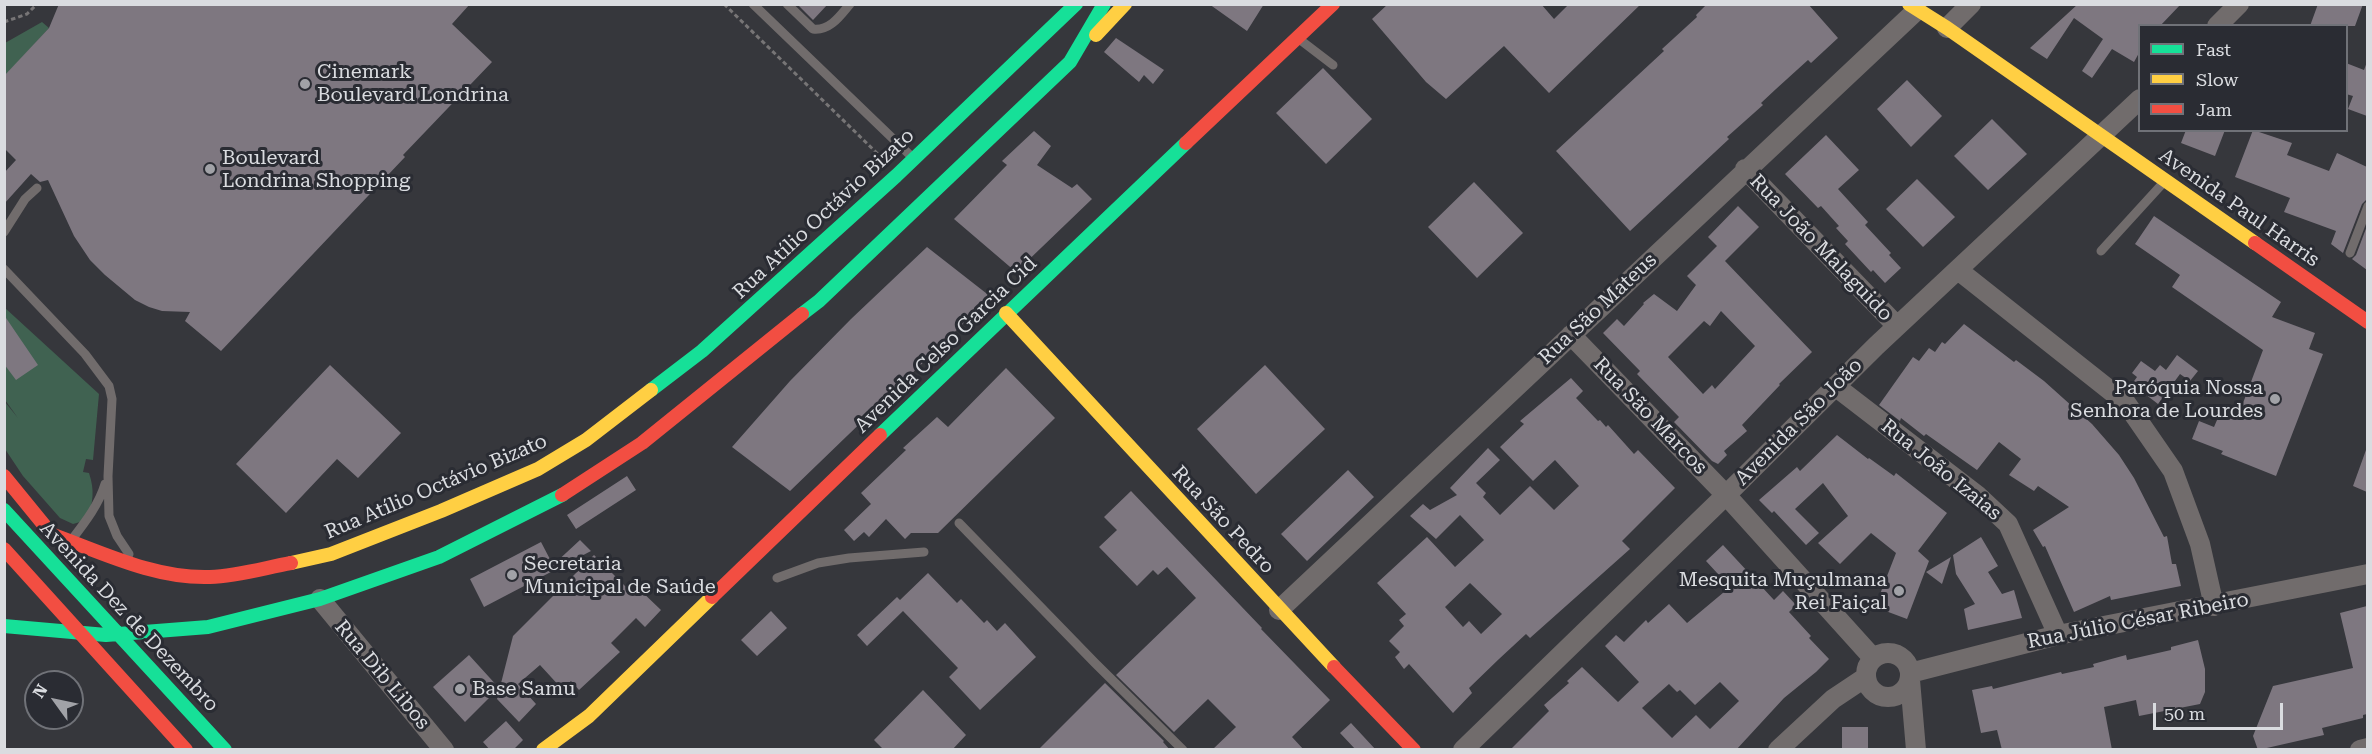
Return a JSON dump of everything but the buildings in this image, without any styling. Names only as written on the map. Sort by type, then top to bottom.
[{"type":"main road","name":"Rua Atílio Octávio Bizato","points":[[51,534],[159,572],[208,577],[238,574],[294,563],[361,543],[538,469],[586,440],[702,351],[898,174],[1076,4]]},
{"type":"main road","points":[[1070,62],[1104,4]]},
{"type":"main road","points":[[4,626],[106,635],[208,627],[320,599],[439,557],[558,497],[642,443],[819,301],[1070,62],[1125,4]]},
{"type":"main road","name":"Avenida Celso Garcia Cid","points":[[543,750],[589,716],[1006,313],[1333,4]]},
{"type":"main road","name":"Avenida Paul Harris","points":[[1913,7],[1947,28],[2367,322]]},
{"type":"main road","name":"Rua São Pedro","points":[[1006,313],[1279,610],[1414,750]]},
{"type":"main road","points":[[4,476],[51,534],[85,601]]},
{"type":"main road","name":"Avenida Dez de Dezembro","points":[[4,510],[85,601],[225,750]]},
{"type":"main road","points":[[4,549],[186,750]]},
{"type":"main road","points":[[20,587],[36,602],[78,630]]},
{"type":"main road","name":"Avenida Celso Garcia Cid","points":[[564,750],[589,716]]},
{"type":"street","points":[[1947,28],[1971,4]]},
{"type":"street","points":[[2219,24],[2240,4]]},
{"type":"street","name":"Rua São Mateus","points":[[1279,610],[1745,170],[1913,7]]},
{"type":"street","name":"Avenida São João","points":[[1463,750],[1897,326],[2138,100]]},
{"type":"street","name":"Rua João Malaguido","points":[[1745,170],[1897,326]]},
{"type":"street","points":[[1958,270],[2127,403],[2173,471],[2200,544],[2214,606]]},
{"type":"street","name":"Rua São Marcos","points":[[1571,335],[1726,495],[1873,658]]},
{"type":"street","name":"Rua João Izaias","points":[[1835,386],[1978,496],[2008,524],[2058,635]]},
{"type":"street","name":"Rua Júlio César Ribeiro","points":[[1910,676],[2058,635],[2367,574]]},
{"type":"street","name":"Rua Dib Libos","points":[[320,599],[444,750]]},
{"type":"street","points":[[1910,676],[1902,692],[1889,697],[1876,694],[1867,683],[1866,676],[1869,663],[1873,658],[1886,652],[1899,655],[1908,665],[1910,676],[1916,744]]},
{"type":"street","points":[[1778,750],[1833,699],[1866,676]]},
{"type":"street","points":[[1889,697],[1916,744]]},
{"type":"street","points":[[2360,750],[2367,748]]},
{"type":"lane","points":[[753,4],[914,159]]},
{"type":"lane","points":[[787,4],[813,29],[831,25],[850,4]]},
{"type":"lane","points":[[1298,38],[1333,65]]},
{"type":"lane","points":[[2101,251],[2165,180]]},
{"type":"lane","points":[[4,232],[26,199],[37,188]]},
{"type":"lane","points":[[2350,253],[2367,206]]},
{"type":"lane","points":[[4,269],[85,354],[109,386],[112,399],[108,476],[109,516],[117,536],[135,564]]},
{"type":"lane","points":[[69,542],[88,519],[102,494],[108,476]]},
{"type":"lane","points":[[958,523],[1183,750]]},
{"type":"lane","points":[[777,579],[818,563],[924,552]]},
{"type":"path","points":[[4,22],[27,14],[37,4]]},
{"type":"path","points":[[724,4],[898,174]]},
{"type":"green space","points":[[42,22],[49,28],[5,76],[5,43]]},
{"type":"green space","points":[[4,307],[99,394],[93,460],[86,459],[83,472],[89,473],[93,491],[87,520],[73,524],[60,518],[23,476],[5,449],[5,402],[18,418],[5,400]]},
{"type":"traffic: fast","points":[[651,390],[702,351],[896,176],[1076,4]]},
{"type":"traffic: fast","points":[[802,314],[819,301],[1070,62],[1104,4]]},
{"type":"traffic: fast","points":[[880,435],[1186,143]]},
{"type":"traffic: fast","points":[[4,626],[106,635],[208,627],[320,599],[439,557],[562,495]]},
{"type":"traffic: fast","points":[[4,510],[225,750]]},
{"type":"traffic: slow","points":[[1096,35],[1125,4]]},
{"type":"traffic: slow","points":[[1909,4],[1947,28],[2255,243]]},
{"type":"traffic: slow","points":[[1006,313],[1334,667]]},
{"type":"traffic: slow","points":[[291,563],[331,554],[441,511],[538,469],[586,440],[651,390]]},
{"type":"traffic: slow","points":[[543,750],[589,716],[712,597]]},
{"type":"traffic: jam","points":[[1186,143],[1333,4]]},
{"type":"traffic: jam","points":[[2255,243],[2368,322]]},
{"type":"traffic: jam","points":[[562,495],[642,443],[802,314]]},
{"type":"traffic: jam","points":[[712,597],[880,435]]},
{"type":"traffic: jam","points":[[4,476],[44,525]]},
{"type":"traffic: jam","points":[[51,534],[129,563],[169,574],[210,577],[291,563]]},
{"type":"traffic: jam","points":[[4,549],[186,750]]},
{"type":"traffic: jam","points":[[1334,667],[1414,750]]},
{"type":"place","name":"Cinemark Boulevard Londrina","points":[[305,84]]},
{"type":"place","name":"Boulevard Londrina Shopping","points":[[210,169]]},
{"type":"place","name":"Paróquia Nossa Senhora de Lourdes","points":[[2275,399]]},
{"type":"place","name":"Secretaria Municipal de Saúde","points":[[512,575]]},
{"type":"place","name":"Mesquita Muçulmana Rei Faiçal","points":[[1899,591]]},
{"type":"place","name":"Base Samu","points":[[460,689]]}]
